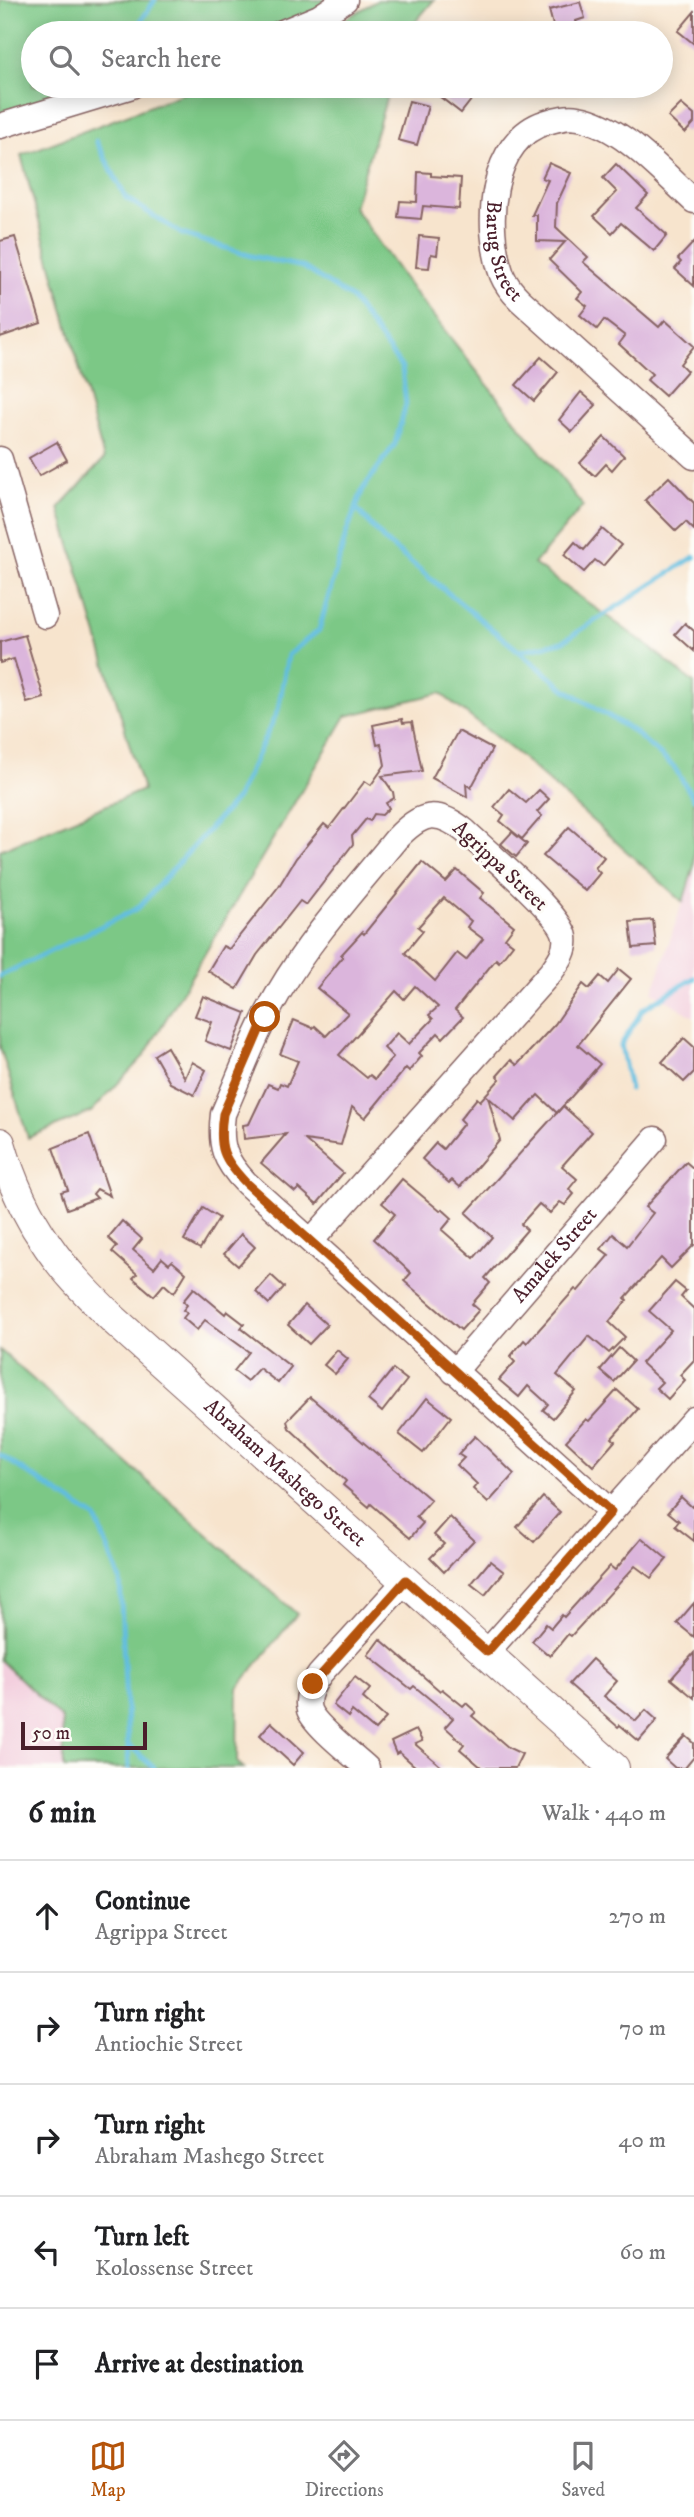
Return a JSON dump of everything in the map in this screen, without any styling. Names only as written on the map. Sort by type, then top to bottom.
[{"type":"main road","name":"Abraham Mashego Street","points":[[0,1143],[13,1180],[39,1233],[71,1276],[113,1319],[614,1768]]},
{"type":"street","points":[[309,21],[345,0]]},
{"type":"street","points":[[0,126],[92,98]]},
{"type":"street","name":"Barug Street","points":[[694,201],[638,150],[613,133],[591,121],[562,117],[528,130],[512,145],[498,178],[493,241],[503,277],[520,300],[694,457]]},
{"type":"street","points":[[0,459],[45,616]]},
{"type":"street","name":"Agrippa Street","points":[[311,1241],[561,958],[565,937],[563,929],[551,913],[465,831],[439,816],[424,817],[396,839],[298,963],[265,1017],[223,1114],[223,1149],[229,1166],[246,1183],[611,1512]]},
{"type":"street","name":"Amalek Street","points":[[454,1372],[655,1139]]},
{"type":"street","points":[[487,1652],[694,1419]]},
{"type":"street","points":[[368,1768],[317,1721],[309,1711],[309,1699],[313,1684],[320,1674],[406,1580]]},
{"type":"shaded area","points":[[694,866],[694,1017],[653,992]]},
{"type":"shaded area","points":[[0,1660],[62,1719],[64,1768],[0,1768]]},
{"type":"green space","points":[[0,0],[345,0],[304,21],[21,21],[21,98],[92,98],[0,126]]},
{"type":"green space","points":[[378,0],[434,0],[416,21],[342,21]]},
{"type":"green space","points":[[171,98],[386,98],[354,207],[405,280],[583,506],[534,564],[643,642],[694,683],[694,866],[683,902],[519,755],[440,693],[346,716],[144,1056],[91,1112],[28,1138],[0,1047],[0,850],[143,790],[59,508],[104,459],[21,155]]},
{"type":"green space","points":[[0,1350],[297,1614],[238,1688],[237,1762],[244,1768],[64,1768],[62,1719],[0,1660]]},
{"type":"building","points":[[580,2],[585,18],[576,21],[552,21],[549,10]]},
{"type":"building","points":[[694,12],[694,44],[678,31]]},
{"type":"building","points":[[442,98],[471,98],[461,113]]},
{"type":"building","points":[[409,101],[428,106],[417,145],[398,140]]},
{"type":"building","points":[[681,104],[694,115],[694,123],[685,133],[668,117]]},
{"type":"building","points":[[549,163],[571,173],[557,203],[556,227],[588,257],[583,262],[659,327],[665,320],[694,346],[680,364],[687,371],[665,396],[647,380],[652,374],[619,344],[625,336],[604,320],[597,329],[580,315],[587,306],[577,298],[582,292],[549,260],[565,242],[537,241],[537,215],[532,215],[548,180],[542,178]]},
{"type":"building","points":[[616,164],[648,195],[636,208],[667,235],[654,251],[621,223],[612,233],[594,216],[617,192],[603,178]]},
{"type":"building","points":[[418,172],[431,173],[431,176],[461,178],[459,209],[423,206],[421,219],[398,217],[400,201],[417,202]]},
{"type":"building","points":[[419,236],[439,238],[437,255],[431,254],[429,268],[416,267]]},
{"type":"building","points":[[15,237],[41,323],[0,337],[0,241]]},
{"type":"building","points":[[694,242],[694,286],[675,269],[681,262],[678,259]]},
{"type":"building","points":[[541,357],[558,372],[534,401],[516,385]]},
{"type":"building","points":[[581,392],[596,405],[572,432],[559,420]]},
{"type":"building","points":[[604,437],[624,456],[612,470],[606,464],[595,476],[580,463]]},
{"type":"building","points":[[57,442],[67,460],[39,476],[29,458]]},
{"type":"building","points":[[669,477],[694,503],[694,530],[686,522],[676,531],[645,500]]},
{"type":"building","points":[[602,529],[621,545],[603,566],[595,560],[584,572],[564,555],[575,542],[584,550]]},
{"type":"building","points":[[685,623],[694,631],[694,651],[675,634]]},
{"type":"building","points":[[25,635],[44,698],[27,703],[14,659],[0,663],[0,642]]},
{"type":"building","points":[[402,719],[403,723],[412,722],[422,771],[382,776],[393,792],[394,798],[386,803],[389,808],[382,815],[374,814],[370,821],[366,819],[352,836],[353,844],[306,905],[300,901],[257,955],[237,989],[208,971],[223,946],[229,949],[324,824],[329,828],[365,781],[371,785],[385,765],[381,744],[377,745],[373,725]]},
{"type":"building","points":[[458,731],[492,749],[471,788],[466,784],[467,797],[432,778]]},
{"type":"building","points":[[509,789],[526,803],[539,790],[549,799],[537,812],[542,816],[522,839],[500,821],[504,815],[494,807]]},
{"type":"building","points":[[569,827],[604,857],[595,868],[600,873],[585,891],[543,856]]},
{"type":"building","points":[[512,832],[527,844],[516,857],[501,844]]},
{"type":"building","points":[[422,862],[446,882],[457,870],[484,893],[480,898],[514,926],[505,938],[513,944],[499,962],[496,959],[455,1010],[463,1017],[443,1038],[438,1033],[419,1053],[422,1056],[409,1071],[406,1068],[365,1118],[352,1107],[341,1145],[305,1140],[343,1173],[317,1204],[299,1188],[295,1192],[261,1163],[286,1134],[244,1139],[243,1125],[249,1124],[268,1084],[278,1088],[280,1083],[287,1086],[298,1061],[280,1054],[294,1020],[313,1028],[315,1026],[326,1036],[348,1013],[317,988],[343,957],[341,955],[362,932],[364,934]],"holes":[[[444,898],[471,921],[467,927],[483,939],[466,960],[457,953],[435,981],[405,953],[423,931],[418,927]],[[415,986],[438,1007],[429,1015],[433,1019],[409,1044],[397,1033],[384,1048],[393,1057],[375,1079],[370,1075],[367,1078],[339,1055],[396,991],[404,999]]]},
{"type":"building","points":[[653,920],[656,946],[633,948],[630,922]]},
{"type":"building","points":[[619,969],[631,979],[578,1045],[600,1064],[557,1113],[538,1095],[515,1121],[488,1097],[500,1140],[460,1187],[452,1180],[449,1183],[422,1159],[436,1143],[443,1149],[464,1123],[460,1119],[477,1098],[480,1101],[500,1079],[497,1076],[511,1060],[517,1065],[555,1024],[583,984],[589,989],[600,976],[608,983]]},
{"type":"building","points":[[203,996],[246,1013],[231,1051],[205,1041],[212,1022],[195,1016]]},
{"type":"building","points":[[684,1038],[694,1047],[694,1072],[684,1082],[662,1062]]},
{"type":"building","points":[[167,1047],[185,1078],[192,1062],[206,1070],[194,1095],[170,1083],[154,1055]]},
{"type":"building","points":[[563,1106],[592,1132],[562,1166],[577,1179],[569,1189],[574,1194],[565,1205],[560,1202],[550,1213],[539,1204],[521,1224],[527,1230],[485,1278],[490,1283],[472,1304],[479,1310],[461,1330],[404,1281],[411,1273],[374,1239],[395,1214],[382,1203],[402,1179],[452,1218],[442,1230],[474,1258],[492,1237],[466,1213]]},
{"type":"building","points":[[89,1134],[110,1196],[97,1189],[93,1194],[97,1198],[67,1209],[61,1192],[68,1190],[53,1148]]},
{"type":"building","points":[[686,1162],[694,1169],[694,1245],[671,1268],[661,1258],[625,1298],[627,1300],[609,1322],[625,1337],[609,1353],[589,1336],[557,1375],[576,1391],[553,1418],[543,1410],[548,1404],[528,1386],[519,1397],[499,1380],[515,1362],[510,1357],[524,1340],[527,1343],[575,1289],[578,1291],[609,1255],[601,1249],[613,1234],[627,1246],[653,1213],[645,1207]]},
{"type":"building","points":[[203,1208],[219,1218],[200,1249],[184,1240]]},
{"type":"building","points":[[122,1221],[142,1239],[133,1250],[154,1268],[162,1258],[169,1264],[172,1261],[186,1273],[174,1293],[164,1284],[154,1296],[133,1278],[137,1274],[112,1252],[117,1246],[108,1238]]},
{"type":"building","points":[[241,1234],[255,1247],[238,1266],[224,1254]]},
{"type":"building","points":[[271,1275],[284,1287],[269,1304],[256,1292]]},
{"type":"building","points":[[675,1282],[686,1291],[681,1297],[694,1309],[694,1360],[680,1375],[685,1380],[668,1399],[656,1388],[662,1382],[641,1363],[671,1330],[649,1311]]},
{"type":"building","points":[[194,1288],[225,1314],[227,1311],[244,1324],[241,1328],[291,1367],[278,1383],[259,1368],[247,1381],[234,1371],[249,1352],[205,1320],[197,1330],[183,1318],[187,1313],[183,1310],[187,1305],[183,1301]]},
{"type":"building","points":[[305,1305],[327,1325],[309,1344],[288,1325]]},
{"type":"building","points":[[619,1348],[633,1361],[614,1382],[600,1370]]},
{"type":"building","points":[[337,1350],[348,1359],[335,1374],[324,1365]]},
{"type":"building","points":[[393,1369],[407,1380],[382,1412],[368,1400]]},
{"type":"building","points":[[617,1390],[638,1409],[612,1438],[615,1441],[593,1466],[566,1441],[586,1419],[589,1421]]},
{"type":"building","points":[[310,1397],[431,1500],[416,1517],[423,1523],[410,1538],[371,1504],[369,1507],[343,1485],[346,1481],[289,1428],[287,1421]]},
{"type":"building","points":[[427,1398],[451,1417],[423,1453],[399,1434]]},
{"type":"building","points":[[475,1436],[514,1474],[488,1503],[473,1489],[477,1484],[457,1465],[464,1458],[458,1454]]},
{"type":"building","points":[[543,1497],[560,1512],[534,1542],[517,1527]]},
{"type":"building","points":[[681,1497],[692,1507],[694,1505],[694,1541],[675,1526],[679,1521],[668,1512]]},
{"type":"building","points":[[450,1517],[474,1540],[444,1572],[430,1558],[444,1544],[434,1535]]},
{"type":"building","points":[[642,1538],[667,1559],[651,1578],[635,1566],[550,1656],[532,1641],[546,1624],[551,1628],[562,1615],[564,1617],[610,1566],[615,1570]]},
{"type":"building","points":[[490,1561],[504,1572],[485,1595],[471,1584]]},
{"type":"building","points":[[694,1603],[694,1637],[677,1623]]},
{"type":"building","points":[[380,1639],[440,1691],[442,1689],[463,1706],[466,1703],[476,1712],[472,1716],[509,1748],[522,1754],[515,1768],[482,1768],[460,1749],[464,1744],[445,1727],[453,1718],[414,1686],[411,1689],[368,1655]]},
{"type":"building","points":[[694,1653],[694,1698],[671,1679]]},
{"type":"building","points":[[592,1659],[617,1681],[604,1696],[636,1721],[646,1710],[657,1720],[639,1741],[620,1725],[618,1727],[569,1684]]},
{"type":"building","points":[[355,1677],[370,1689],[363,1698],[386,1718],[375,1730],[352,1711],[348,1717],[333,1705]]},
{"type":"building","points":[[271,1722],[304,1752],[293,1765],[260,1735]]},
{"type":"building","points":[[416,1730],[422,1741],[415,1744],[443,1768],[417,1768],[399,1752],[396,1754],[391,1742]]},
{"type":"building","points":[[686,1736],[694,1743],[694,1757],[685,1768],[675,1768],[665,1759]]},
{"type":"waterway","points":[[141,21],[155,0]]},
{"type":"waterway","points":[[0,976],[138,908],[237,798],[278,710],[288,655],[319,630],[347,531],[363,489],[395,444],[406,404],[402,368],[351,298],[303,267],[251,256],[182,234],[126,198],[96,141]]},
{"type":"waterway","points":[[356,508],[385,541],[565,689],[633,731],[674,767],[694,799]]},
{"type":"waterway","points":[[517,650],[562,642],[694,557]]},
{"type":"waterway","points":[[630,1089],[621,1045],[643,1009],[694,978]]},
{"type":"waterway","points":[[0,1455],[96,1518],[120,1580],[129,1768]]},
{"type":"waterway","points":[[128,1744],[154,1768]]},
{"type":"route","points":[[265,1017],[223,1114],[223,1149],[229,1166],[611,1512],[487,1652],[406,1580],[313,1684]]}]
